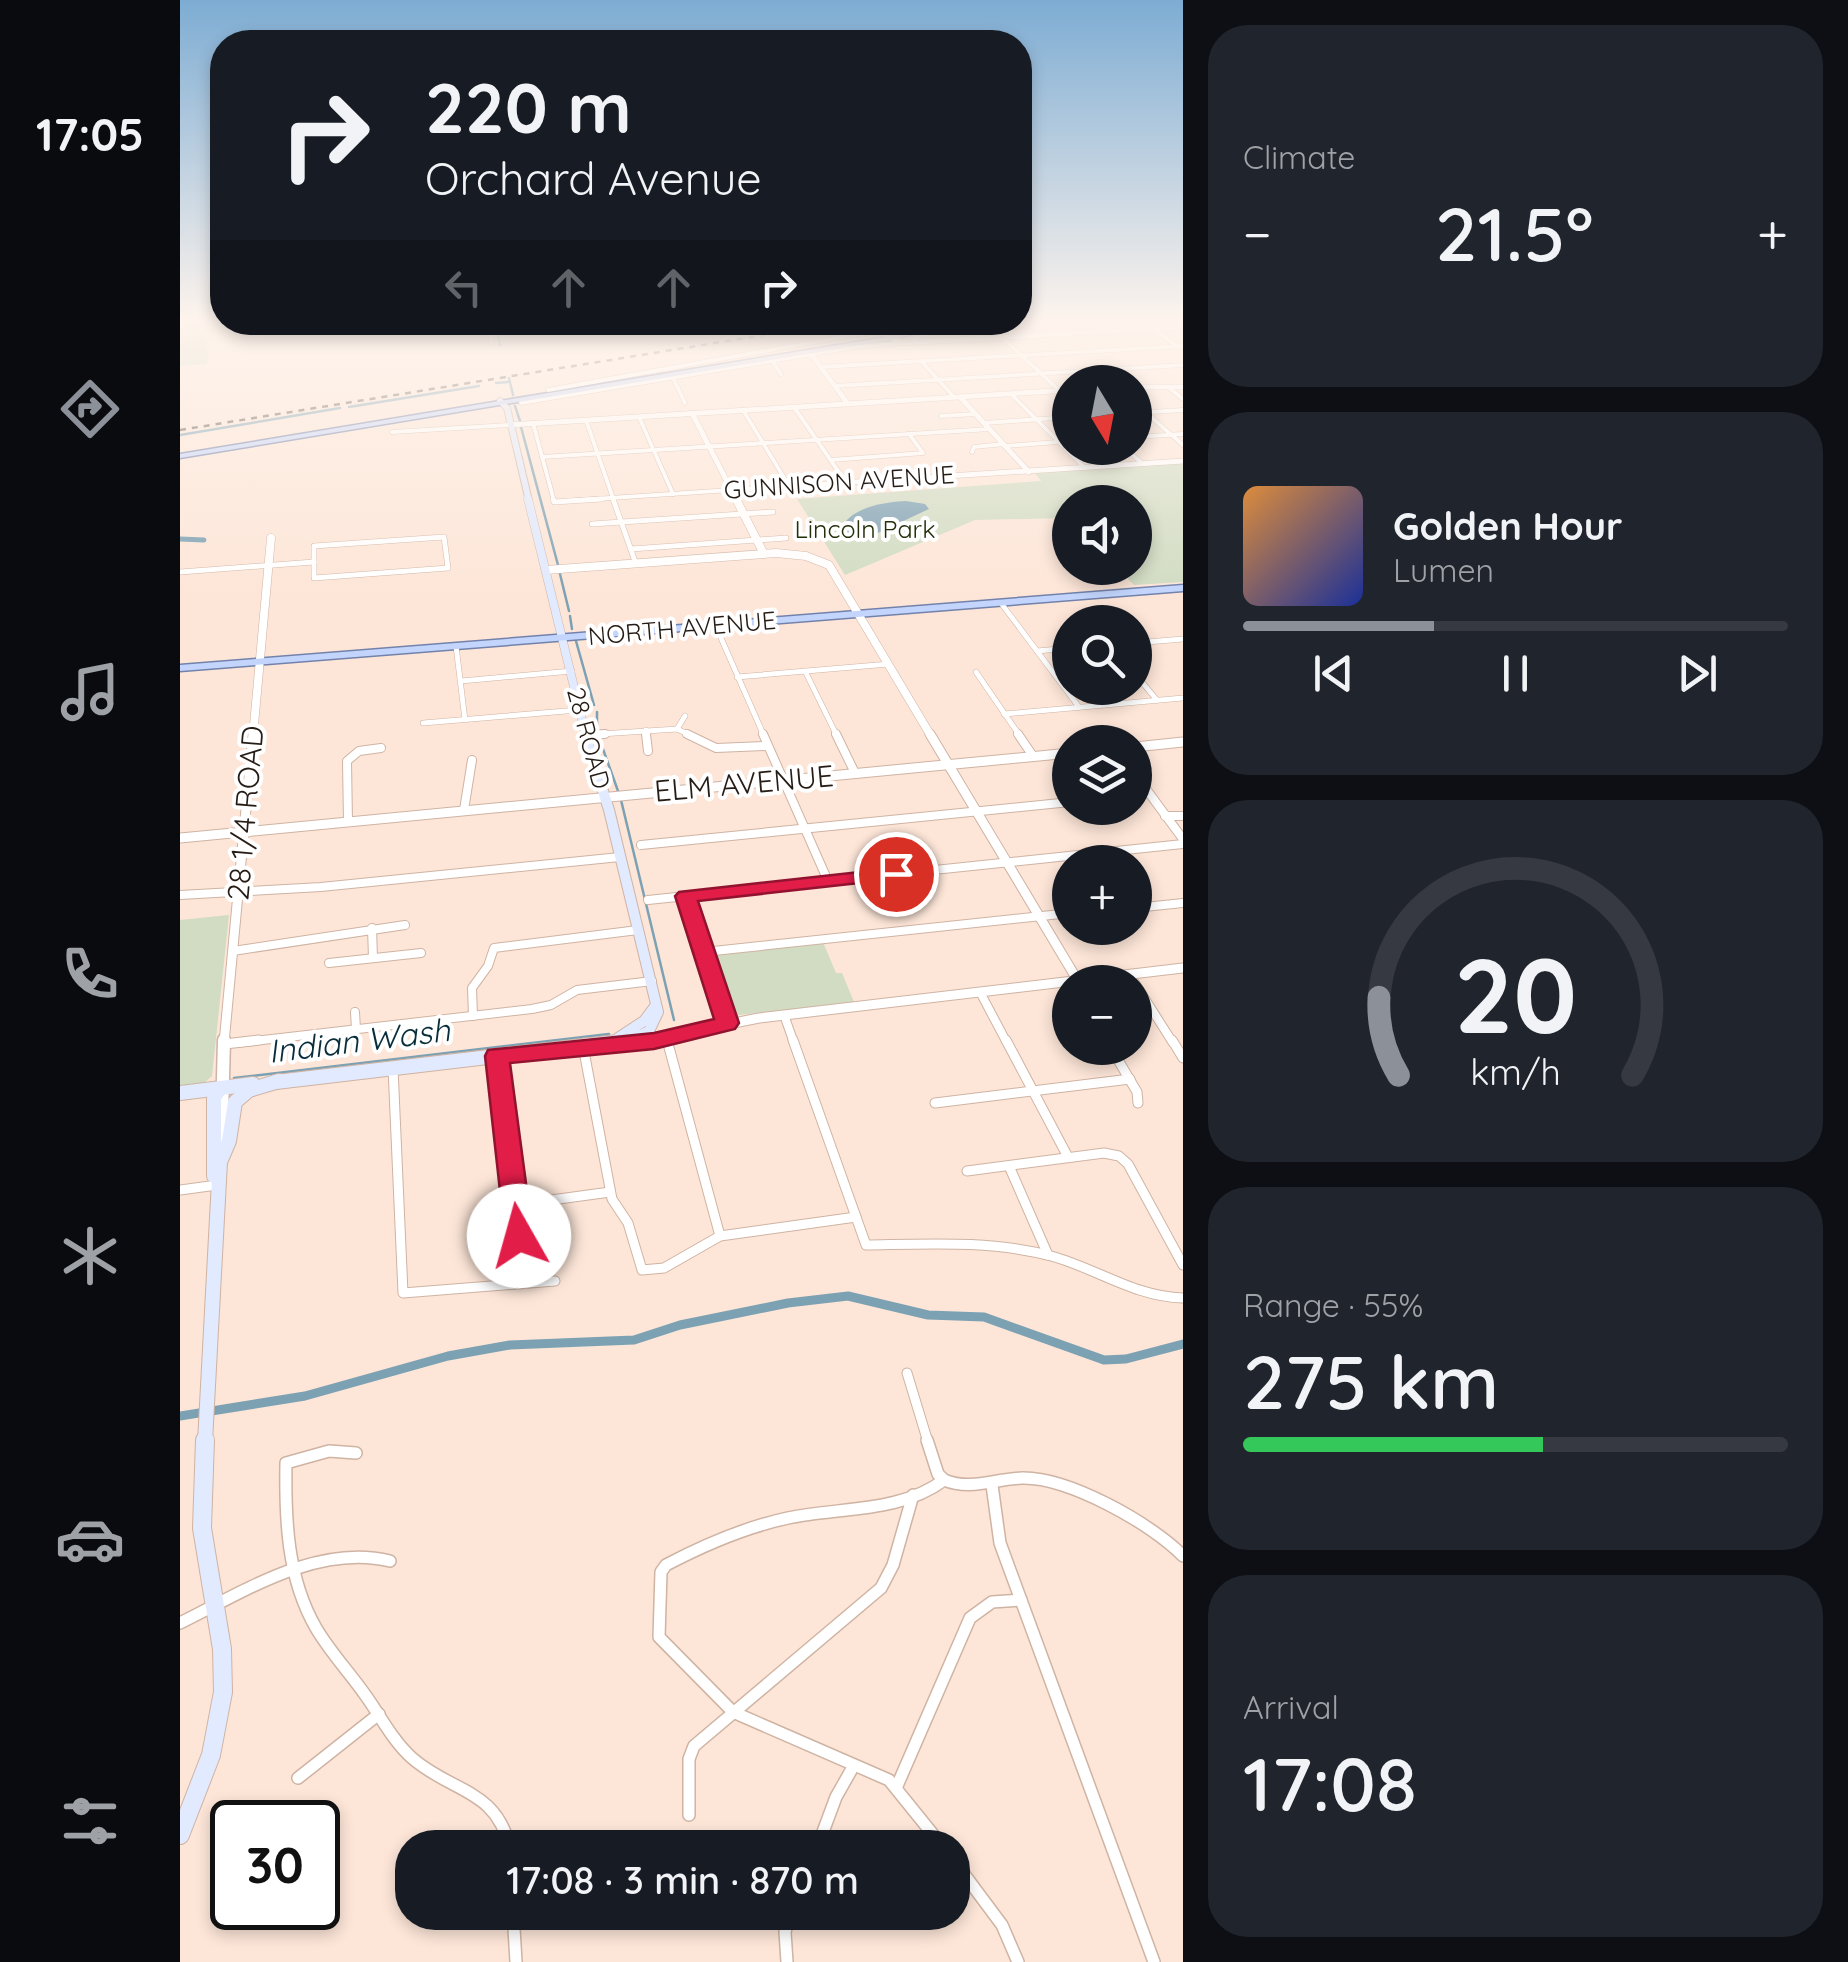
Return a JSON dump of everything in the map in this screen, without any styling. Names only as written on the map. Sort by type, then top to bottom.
[{"type":"main road","points":[[180,454],[453,412]]},
{"type":"main road","points":[[371,424],[468,412]]},
{"type":"main road","name":"28 ROAD","points":[[505,412],[572,672],[578,710],[652,981],[657,1021],[651,1031]]},
{"type":"main road","name":"NORTH AVENUE","points":[[859,612],[965,606],[1025,596],[1086,596],[1154,586],[1180,588]]},
{"type":"main road","name":"NORTH AVENUE","points":[[181,666],[1180,588]]},
{"type":"main road","name":"NORTH AVENUE","points":[[372,651],[715,624]]},
{"type":"main road","name":"NORTH AVENUE","points":[[181,666],[260,660]]},
{"type":"main road","points":[[583,1046],[628,1033],[656,1006]]},
{"type":"main road","points":[[180,1092],[605,1046],[651,1031]]},
{"type":"main road","points":[[220,1162],[229,1141],[234,1102],[249,1090],[279,1081]]},
{"type":"main road","name":"28 1/4 ROAD","points":[[217,1185],[212,1167],[214,1098],[220,1088]]},
{"type":"main road","name":"28 1/4 ROAD","points":[[180,1835],[207,1770],[221,1714],[223,1668],[200,1507],[220,1162]]},
{"type":"street","points":[[392,432],[723,412]]},
{"type":"street","points":[[744,412],[789,486]]},
{"type":"street","points":[[797,412],[847,484]]},
{"type":"street","points":[[973,412],[1030,472]]},
{"type":"street","points":[[1029,412],[1052,434]]},
{"type":"street","points":[[692,414],[764,554]]},
{"type":"street","points":[[941,416],[976,414]]},
{"type":"street","points":[[640,417],[672,494]]},
{"type":"street","points":[[1152,417],[1183,445]]},
{"type":"street","points":[[532,423],[542,458],[909,434],[1052,418]]},
{"type":"street","points":[[586,420],[636,564]]},
{"type":"street","points":[[831,460],[922,453],[909,434]]},
{"type":"street","points":[[1152,436],[1183,434]]},
{"type":"street","points":[[972,452],[974,446],[1052,442]]},
{"type":"street","name":"GUNNISON AVENUE","points":[[542,458],[554,502],[1128,465]]},
{"type":"street","name":"GUNNISON AVENUE","points":[[1152,463],[1183,461]]},
{"type":"street","points":[[1082,465],[1085,468]]},
{"type":"street","points":[[592,524],[773,512]]},
{"type":"street","points":[[444,537],[448,568],[314,578],[314,562],[314,546],[444,537]]},
{"type":"street","name":"28 1/4 ROAD","points":[[220,1162],[224,1096],[220,1088],[271,538]]},
{"type":"street","points":[[631,549],[786,538]]},
{"type":"street","points":[[546,570],[764,554],[801,555],[821,561],[836,572],[1069,965]]},
{"type":"street","points":[[180,572],[314,562]]},
{"type":"street","points":[[999,601],[1080,707]]},
{"type":"street","points":[[715,624],[828,881]]},
{"type":"street","points":[[1152,642],[1183,639]]},
{"type":"street","points":[[454,644],[465,720]]},
{"type":"street","points":[[1037,651],[1052,650]]},
{"type":"street","points":[[738,676],[889,664]]},
{"type":"street","points":[[805,671],[856,773]]},
{"type":"street","points":[[460,681],[572,672]]},
{"type":"street","points":[[976,672],[1033,756]]},
{"type":"street","points":[[1152,694],[1157,700]]},
{"type":"street","points":[[1004,714],[1183,698]]},
{"type":"street","points":[[423,723],[578,710]]},
{"type":"street","points":[[676,729],[685,716]]},
{"type":"street","points":[[585,736],[676,729],[716,748],[766,746]]},
{"type":"street","points":[[646,730],[648,751]]},
{"type":"street","points":[[1152,745],[1183,742]]},
{"type":"street","points":[[348,822],[346,761],[359,751],[381,748]]},
{"type":"street","name":"ELM AVENUE","points":[[180,838],[1052,754]]},
{"type":"street","points":[[464,810],[462,794],[472,776],[472,760]]},
{"type":"street","points":[[648,900],[1183,842],[1152,797]]},
{"type":"street","points":[[641,845],[1052,804]]},
{"type":"street","points":[[1165,816],[1183,816]]},
{"type":"street","points":[[180,894],[321,887],[620,857]]},
{"type":"street","points":[[686,896],[727,1023]]},
{"type":"street","points":[[1152,906],[1183,903]]},
{"type":"street","points":[[704,952],[1052,914]]},
{"type":"street","points":[[234,951],[405,925]]},
{"type":"street","points":[[372,928],[372,958]]},
{"type":"street","points":[[473,1016],[472,988],[488,966],[494,948],[638,930]]},
{"type":"street","points":[[329,963],[421,953]]},
{"type":"street","points":[[1152,975],[1183,968]]},
{"type":"street","points":[[224,1044],[543,1008],[577,990],[652,981]]},
{"type":"street","points":[[605,1046],[666,1038],[727,1023],[1052,983]]},
{"type":"street","points":[[980,992],[1068,1157]]},
{"type":"street","points":[[1152,1010],[1183,1058]]},
{"type":"street","points":[[356,1012],[356,1030]]},
{"type":"street","points":[[784,1015],[866,1245],[996,1248],[1048,1255],[1156,1296],[1183,1298]]},
{"type":"street","points":[[628,1033],[651,1031],[666,1038],[720,1236]]},
{"type":"street","points":[[583,1046],[610,1192],[628,1223],[636,1262],[644,1272],[664,1270],[699,1244],[720,1236],[856,1217]]},
{"type":"street","points":[[497,1056],[524,1282]]},
{"type":"street","points":[[1121,1065],[1138,1102]]},
{"type":"street","points":[[393,1068],[403,1293],[554,1281]]},
{"type":"street","points":[[935,1103],[1130,1079]]},
{"type":"street","points":[[967,1172],[1104,1153],[1118,1156],[1128,1164],[1183,1264]]},
{"type":"street","points":[[1009,1166],[1048,1255]]},
{"type":"street","points":[[180,1190],[217,1185]]},
{"type":"street","points":[[515,1205],[610,1192]]},
{"type":"street","points":[[906,1372],[938,1474],[944,1480],[959,1485],[1031,1478],[1050,1483],[1150,1526],[1168,1538],[1183,1556]]},
{"type":"street","points":[[356,1453],[342,1449],[286,1463],[286,1532],[309,1615],[396,1740],[422,1766],[492,1804],[505,1830]]},
{"type":"street","points":[[930,1830],[897,1786],[732,1712],[659,1636],[661,1572],[666,1565],[785,1518],[913,1496],[932,1490],[944,1480]]},
{"type":"street","points":[[998,1484],[996,1528],[1154,1962]]},
{"type":"street","points":[[689,1815],[690,1758],[694,1746],[880,1588],[893,1565],[913,1496]]},
{"type":"street","points":[[180,1623],[296,1570],[362,1555],[390,1561]]},
{"type":"street","points":[[897,1786],[970,1618],[992,1602],[1021,1600]]},
{"type":"street","points":[[298,1778],[379,1714]]},
{"type":"street","points":[[824,1830],[853,1767]]},
{"type":"street","points":[[970,1882],[1002,1925],[1018,1962]]},
{"type":"street","points":[[514,1930],[516,1962]]},
{"type":"street","points":[[786,1930],[787,1962]]},
{"type":"green space","name":"Lincoln Park","points":[[1183,463],[1183,582],[1152,584],[1152,485],[1052,485],[1052,518],[975,520],[845,575],[797,499],[1041,481],[1035,473]]},
{"type":"green space","points":[[229,915],[212,1076],[204,1083],[180,1086],[180,920]]},
{"type":"green space","points":[[823,942],[854,1002],[730,1016],[710,954]]},
{"type":"water","points":[[906,501],[925,504],[929,509],[867,538],[840,531],[858,512]]},
{"type":"waterway","points":[[180,435],[319,412]]},
{"type":"waterway","name":"Indian Wash","points":[[517,412],[520,421]]},
{"type":"waterway","name":"Indian Wash","points":[[521,427],[558,565]]},
{"type":"waterway","points":[[180,539],[204,540]]},
{"type":"waterway","name":"Indian Wash","points":[[560,574],[569,611]]},
{"type":"waterway","name":"Indian Wash","points":[[570,616],[572,629]]},
{"type":"waterway","name":"Indian Wash","points":[[576,641],[594,705]]},
{"type":"waterway","name":"Indian Wash","points":[[597,712],[597,729]]},
{"type":"waterway","name":"Indian Wash","points":[[599,738],[618,791]]},
{"type":"waterway","name":"Indian Wash","points":[[621,800],[674,1020]]},
{"type":"waterway","name":"Indian Wash","points":[[234,1078],[609,1034]]},
{"type":"waterway","points":[[180,1416],[305,1396],[448,1356],[510,1345],[634,1340],[680,1325],[788,1303],[848,1296],[928,1315],[984,1317],[1104,1360],[1126,1359],[1183,1344]]},
{"type":"railway","points":[[180,430],[293,412]]},
{"type":"route","points":[[519,1236],[497,1056],[654,1041],[727,1023],[686,896],[896,874]]}]
